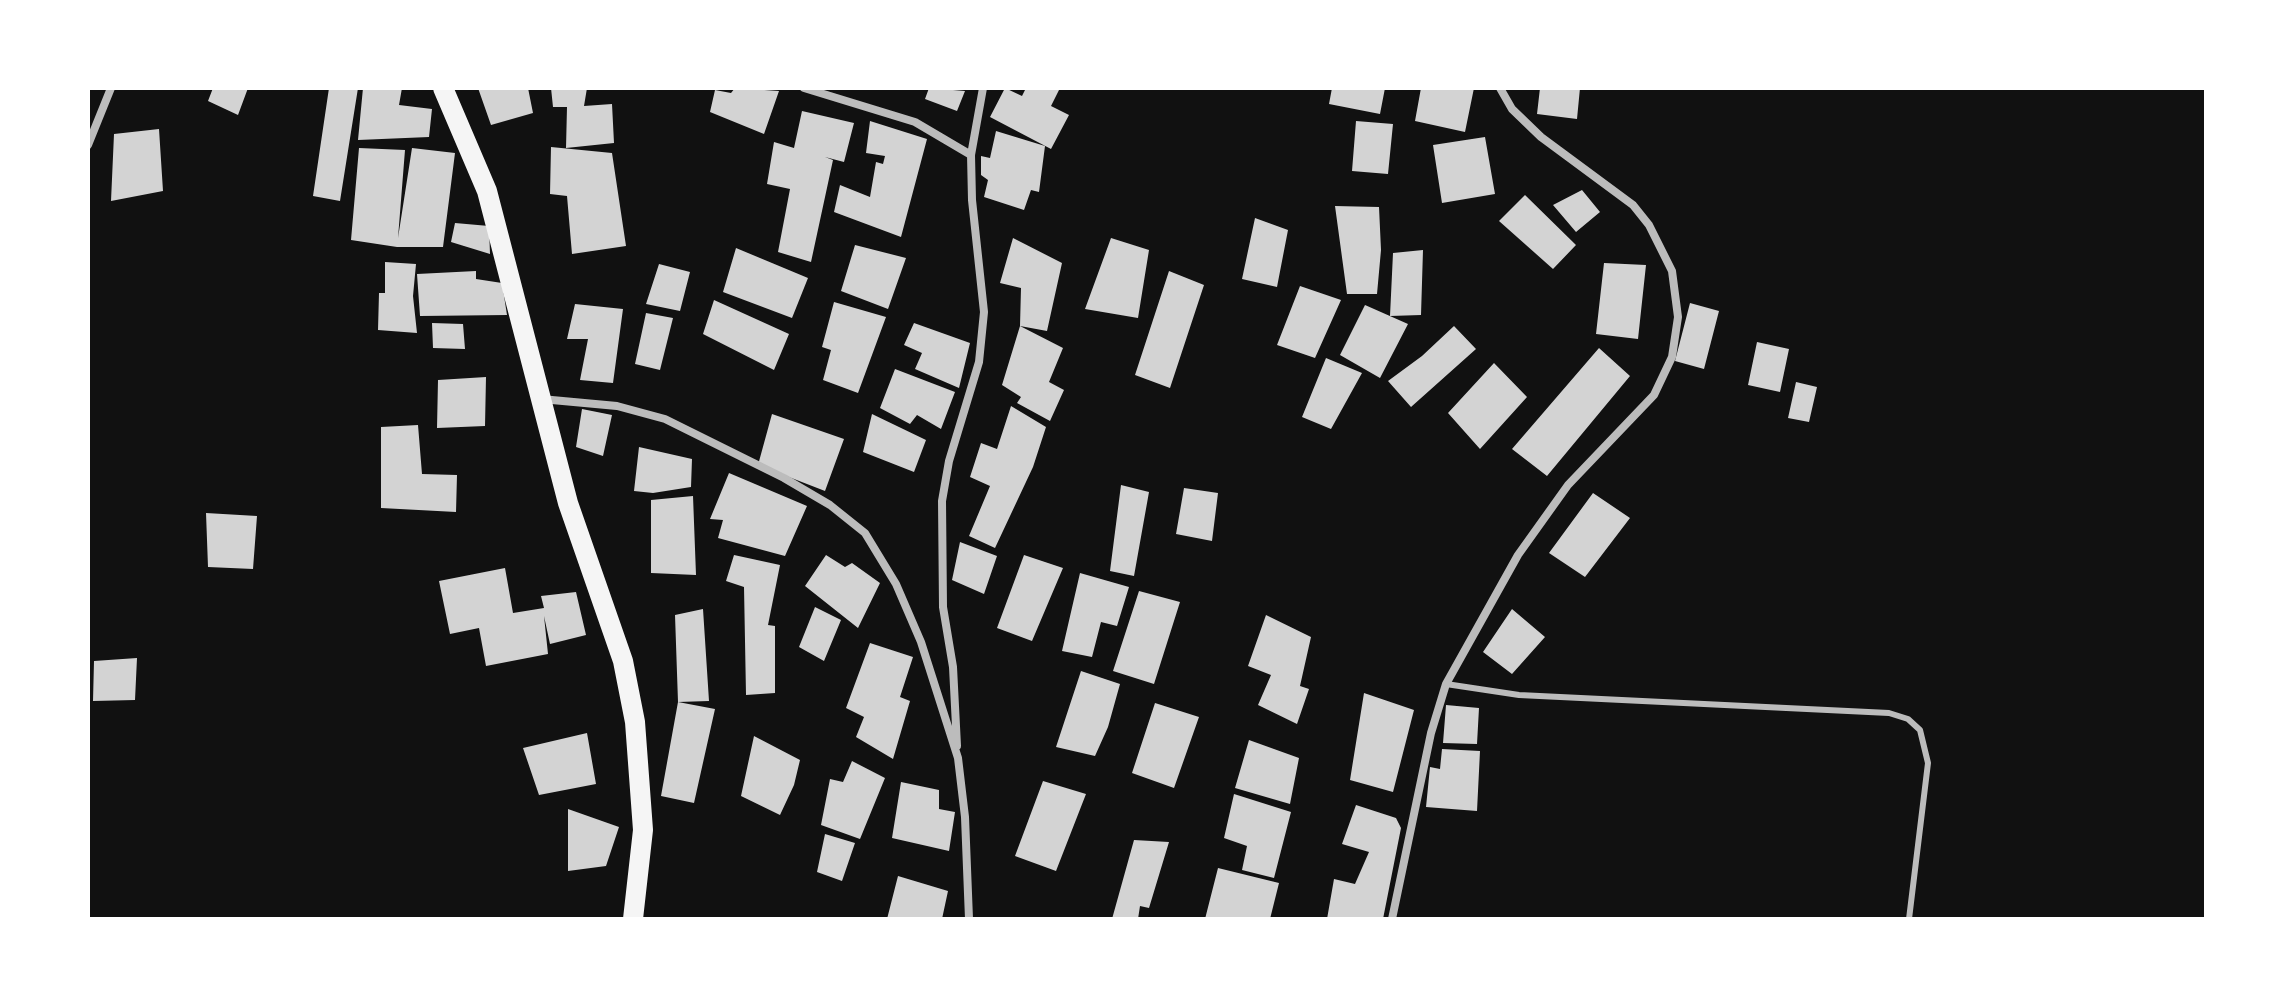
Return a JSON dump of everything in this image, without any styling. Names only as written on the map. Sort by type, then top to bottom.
[{"type":"main road","points":[[443,88],[487,191],[568,503],[623,661],[635,722],[643,830],[633,919]]},
{"type":"street","points":[[88,145],[111,88]]},
{"type":"street","points":[[804,88],[915,122],[971,155]]},
{"type":"street","points":[[969,919],[965,817],[953,667],[943,607],[941,538],[949,461],[979,362],[984,312],[972,200],[971,155],[983,88]]},
{"type":"street","points":[[1392,919],[1431,733],[1446,684],[1518,555],[1568,485],[1654,395],[1672,357],[1678,317],[1672,271],[1641,215],[1584,166],[1541,137],[1512,109],[1500,88]]},
{"type":"street","points":[[540,398],[617,406],[665,419],[784,478],[830,505],[865,533],[896,584],[921,642],[958,758]]},
{"type":"lane","points":[[1446,684],[1519,695],[1889,713],[1908,719],[1920,730],[1928,763],[1909,919]]},
{"type":"building","points":[[213,88],[248,88],[238,115],[208,101]]},
{"type":"building","points":[[329,88],[358,88],[340,201],[313,196]]},
{"type":"building","points":[[363,88],[402,88],[399,105],[432,109],[429,137],[358,140]]},
{"type":"building","points":[[478,88],[528,88],[533,113],[491,125]]},
{"type":"building","points":[[551,88],[587,88],[584,106],[612,104],[614,143],[566,148],[567,107],[553,107]]},
{"type":"building","points":[[735,88],[779,91],[764,134],[710,112],[715,90],[731,93]]},
{"type":"building","points":[[929,88],[965,91],[957,111],[925,99]]},
{"type":"building","points":[[1005,88],[1022,96],[1026,88],[1060,88],[1051,106],[1069,115],[1051,149],[990,117]]},
{"type":"building","points":[[1332,88],[1385,88],[1380,114],[1329,104]]},
{"type":"building","points":[[1421,88],[1474,88],[1465,132],[1415,121]]},
{"type":"building","points":[[1540,88],[1580,88],[1577,119],[1537,114]]},
{"type":"building","points":[[802,111],[854,123],[844,162],[825,157],[833,160],[811,262],[778,252],[790,189],[767,184],[774,142],[794,148]]},
{"type":"building","points":[[870,121],[927,139],[901,237],[834,212],[840,185],[870,197],[876,162],[883,164],[885,156],[866,153]]},
{"type":"building","points":[[1356,121],[1393,124],[1388,174],[1352,171]]},
{"type":"building","points":[[159,129],[163,191],[111,201],[114,134]]},
{"type":"building","points":[[996,131],[1045,146],[1039,192],[1031,190],[1024,210],[984,197],[988,180],[981,175],[981,156],[990,158]]},
{"type":"building","points":[[1485,137],[1495,194],[1442,203],[1433,145]]},
{"type":"building","points":[[551,147],[612,153],[626,246],[572,254],[567,196],[550,194]]},
{"type":"building","points":[[359,148],[405,150],[398,238],[412,148],[455,153],[443,247],[397,247],[351,240]]},
{"type":"building","points":[[1582,190],[1600,212],[1576,232],[1553,205]]},
{"type":"building","points":[[1525,195],[1576,245],[1553,269],[1499,221]]},
{"type":"building","points":[[1335,206],[1379,207],[1381,250],[1377,294],[1347,294]]},
{"type":"building","points":[[1255,218],[1288,230],[1277,287],[1242,279]]},
{"type":"building","points":[[455,223],[489,226],[490,254],[451,242]]},
{"type":"building","points":[[1013,238],[1062,263],[1047,331],[1020,326],[1021,288],[1000,283]]},
{"type":"building","points":[[1111,238],[1149,250],[1138,318],[1085,309]]},
{"type":"building","points":[[855,245],[906,258],[888,309],[841,291]]},
{"type":"building","points":[[736,248],[808,278],[792,318],[723,292]]},
{"type":"building","points":[[1423,250],[1421,315],[1390,316],[1393,253]]},
{"type":"building","points":[[385,262],[416,264],[413,296],[417,333],[378,330],[379,293],[385,293]]},
{"type":"building","points":[[1604,263],[1646,265],[1638,339],[1596,334]]},
{"type":"building","points":[[659,264],[690,272],[680,311],[646,304]]},
{"type":"building","points":[[476,271],[476,279],[502,283],[507,315],[420,316],[417,274]]},
{"type":"building","points":[[1169,271],[1204,285],[1170,388],[1135,375]]},
{"type":"building","points":[[1300,286],[1341,300],[1315,358],[1277,345]]},
{"type":"building","points":[[714,300],[789,334],[774,370],[703,334]]},
{"type":"building","points":[[834,302],[886,317],[858,393],[823,380],[831,350],[822,347]]},
{"type":"building","points":[[1690,303],[1719,311],[1704,369],[1675,361]]},
{"type":"building","points":[[575,304],[623,309],[613,383],[580,380],[588,339],[567,339]]},
{"type":"building","points":[[1365,305],[1408,324],[1380,378],[1340,355]]},
{"type":"building","points":[[646,313],[673,318],[660,370],[635,364]]},
{"type":"building","points":[[432,323],[463,324],[465,349],[433,348]]},
{"type":"building","points":[[914,323],[970,343],[959,388],[915,369],[922,353],[904,345]]},
{"type":"building","points":[[1020,326],[1063,348],[1049,382],[1064,390],[1050,421],[1017,403],[1021,397],[1002,385]]},
{"type":"building","points":[[1454,326],[1476,349],[1411,407],[1388,381],[1422,356]]},
{"type":"building","points":[[1757,342],[1789,349],[1780,392],[1748,385]]},
{"type":"building","points":[[1599,348],[1630,376],[1547,476],[1512,449]]},
{"type":"building","points":[[1326,358],[1362,373],[1331,429],[1302,417]]},
{"type":"building","points":[[1494,363],[1527,397],[1480,449],[1448,413]]},
{"type":"building","points":[[895,369],[955,392],[941,429],[917,415],[910,424],[880,408]]},
{"type":"building","points":[[486,377],[485,426],[437,428],[438,380]]},
{"type":"building","points":[[1796,382],[1817,387],[1809,422],[1788,418]]},
{"type":"building","points":[[1011,406],[1046,427],[1033,467],[995,548],[969,536],[990,486],[970,477],[981,443],[997,449]]},
{"type":"building","points":[[582,409],[612,415],[603,456],[576,447]]},
{"type":"building","points":[[772,414],[844,439],[825,491],[758,465]]},
{"type":"building","points":[[872,414],[926,440],[914,472],[863,452]]},
{"type":"building","points":[[418,425],[422,474],[457,475],[456,512],[381,508],[381,427]]},
{"type":"building","points":[[639,447],[692,459],[691,487],[653,493],[634,491]]},
{"type":"building","points":[[729,473],[807,506],[785,556],[718,538],[723,520],[710,519]]},
{"type":"building","points":[[1121,485],[1149,492],[1134,576],[1110,571]]},
{"type":"building","points":[[1184,488],[1218,493],[1212,541],[1176,534]]},
{"type":"building","points":[[1593,493],[1630,518],[1585,577],[1549,553]]},
{"type":"building","points":[[693,496],[696,575],[651,573],[651,500]]},
{"type":"building","points":[[206,513],[257,516],[253,569],[208,567]]},
{"type":"building","points":[[960,542],[997,556],[984,594],[952,580]]},
{"type":"building","points":[[734,555],[780,565],[768,625],[775,626],[775,693],[746,695],[744,587],[726,581]]},
{"type":"building","points":[[826,555],[845,567],[852,563],[880,583],[858,628],[805,586]]},
{"type":"building","points":[[1024,555],[1063,568],[1032,641],[997,628]]},
{"type":"building","points":[[505,568],[513,613],[544,608],[541,596],[576,592],[586,635],[550,644],[544,616],[548,654],[486,666],[479,628],[450,634],[439,581]]},
{"type":"building","points":[[1080,573],[1129,587],[1117,626],[1101,622],[1092,657],[1062,651]]},
{"type":"building","points":[[1139,591],[1180,602],[1154,684],[1113,671]]},
{"type":"building","points":[[815,607],[841,620],[824,661],[799,647]]},
{"type":"building","points":[[703,609],[709,701],[678,702],[675,615]]},
{"type":"building","points":[[1512,609],[1545,637],[1512,674],[1483,652]]},
{"type":"building","points":[[1266,615],[1311,637],[1300,686],[1309,689],[1297,724],[1258,705],[1271,675],[1248,666]]},
{"type":"building","points":[[870,643],[913,657],[900,697],[910,701],[893,759],[856,737],[864,717],[846,708]]},
{"type":"building","points":[[137,658],[135,700],[93,701],[94,661]]},
{"type":"building","points":[[1081,671],[1120,684],[1108,727],[1095,756],[1056,747]]},
{"type":"building","points":[[1364,693],[1414,710],[1393,792],[1350,780]]},
{"type":"building","points":[[678,702],[715,709],[694,803],[661,796]]},
{"type":"building","points":[[1155,703],[1199,717],[1174,788],[1132,773]]},
{"type":"building","points":[[1446,705],[1479,708],[1477,744],[1443,743]]},
{"type":"building","points":[[587,733],[596,784],[539,795],[523,748]]},
{"type":"building","points":[[754,736],[800,760],[794,785],[780,815],[741,796]]},
{"type":"building","points":[[1249,740],[1299,758],[1290,804],[1235,788]]},
{"type":"building","points":[[1442,749],[1480,751],[1477,811],[1426,807],[1430,767],[1440,769]]},
{"type":"building","points":[[852,761],[885,778],[860,839],[821,825],[830,779],[843,782]]},
{"type":"building","points":[[1043,781],[1086,794],[1056,871],[1015,856]]},
{"type":"building","points":[[901,782],[939,790],[939,809],[955,812],[949,851],[892,838]]},
{"type":"building","points":[[1234,794],[1291,812],[1274,878],[1242,870],[1247,846],[1224,838]]},
{"type":"building","points":[[1356,805],[1396,818],[1401,828],[1383,919],[1327,919],[1334,879],[1355,884],[1369,852],[1342,844]]},
{"type":"building","points":[[568,809],[619,827],[606,866],[568,871]]},
{"type":"building","points":[[825,834],[855,843],[842,881],[817,872]]},
{"type":"building","points":[[1134,840],[1169,842],[1149,908],[1140,906],[1138,919],[1112,919]]},
{"type":"building","points":[[1218,868],[1279,883],[1270,919],[1205,919]]},
{"type":"building","points":[[898,876],[948,891],[942,919],[887,919]]}]
